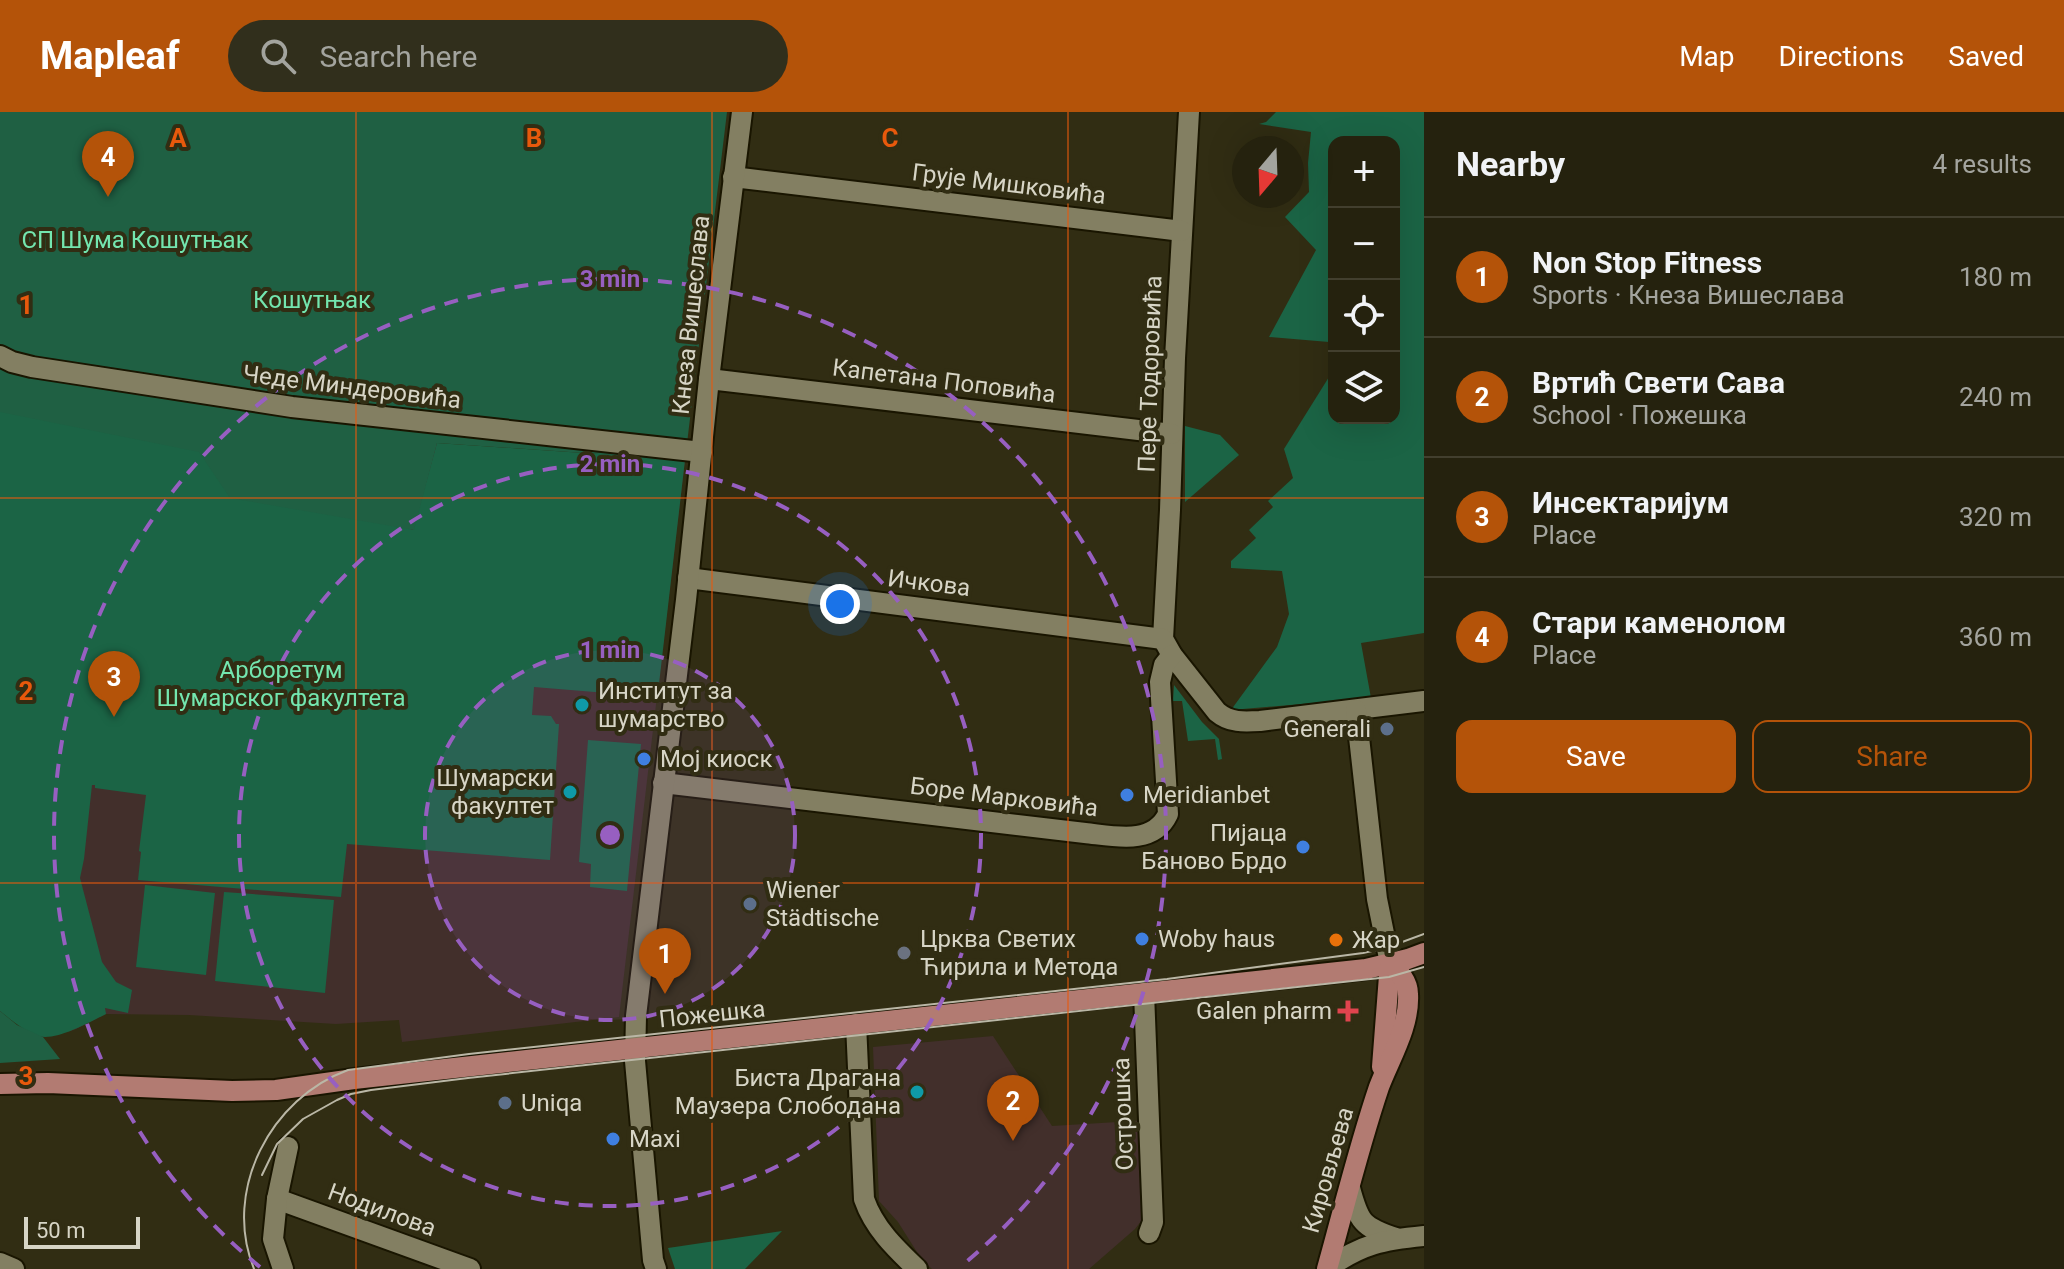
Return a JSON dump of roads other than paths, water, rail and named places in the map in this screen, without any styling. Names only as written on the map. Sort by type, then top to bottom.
[{"type":"main road","name":"Пожешка","points":[[2,1084],[276,1090],[1366,969],[1424,953]]},
{"type":"main road","name":"Кировљева","points":[[1327,1268],[1380,1086],[1401,1034],[1409,998],[1400,974],[1390,963]]},
{"type":"main road","name":"Кировљева","points":[[1380,1086],[1390,963]]},
{"type":"main road","points":[[1401,1034],[1424,1004]]},
{"type":"street","name":"Кнеза Вишеслава","points":[[656,1269],[634,1048],[742,112]]},
{"type":"street","name":"Пере Тодоровића","points":[[1168,647],[1172,434],[1189,112]]},
{"type":"street","name":"Грује Мишковића","points":[[733,177],[1182,231]]},
{"type":"street","name":"Чеде Миндеровића","points":[[0,356],[32,367],[222,397],[702,452]]},
{"type":"street","name":"Капетана Поповића","points":[[709,379],[1172,434]]},
{"type":"street","name":"Ичкова","points":[[688,578],[1168,647]]},
{"type":"street","points":[[1168,647],[1217,712],[1234,721],[1424,701]]},
{"type":"street","name":"Боре Марковића","points":[[663,783],[1085,833],[1143,836],[1164,824],[1168,814],[1160,682],[1168,647]]},
{"type":"street","points":[[1356,710],[1377,899],[1390,963]]},
{"type":"street","name":"Острошка","points":[[1144,993],[1153,1222],[1149,1233]]},
{"type":"street","points":[[856,1024],[864,1199],[880,1231],[917,1269]]},
{"type":"street","points":[[283,1269],[273,1239],[277,1199],[288,1147]]},
{"type":"street","points":[[1350,1188],[1356,1211],[1364,1223],[1375,1231],[1396,1238]]},
{"type":"street","name":"Нодилова","points":[[277,1199],[470,1269]]},
{"type":"street","points":[[1327,1268],[1364,1246],[1396,1238],[1424,1236]]},
{"type":"street","points":[[0,1263],[14,1269]]},
{"type":"tram line","points":[[254,1269],[246,1239],[244,1209],[249,1179],[260,1150],[276,1124],[296,1102],[321,1083],[348,1070],[469,1054],[1167,979],[1363,953],[1424,934]]},
{"type":"tram line","points":[[262,1175],[277,1144],[303,1119],[351,1094],[371,1090],[1389,977],[1424,967]]},
{"type":"place","name":"Стари каменолом","points":[[108,197]]},
{"type":"place","name":"Институт за шумарство","points":[[582,705]]},
{"type":"place","name":"Инсектаријум","points":[[114,717]]},
{"type":"place","name":"Generali","points":[[1387,729]]},
{"type":"place","name":"Мој киоск","points":[[644,759]]},
{"type":"place","name":"Шумарски факултет","points":[[570,792]]},
{"type":"place","name":"Meridianbet","points":[[1127,795]]},
{"type":"place","name":"Пијаца Баново Брдо","points":[[1303,847]]},
{"type":"place","name":"Wiener Städtische","points":[[750,904]]},
{"type":"place","name":"Woby haus","points":[[1142,939]]},
{"type":"place","name":"Жар","points":[[1336,940]]},
{"type":"place","name":"Црква Светих Ћирила и Метода","points":[[904,953]]},
{"type":"place","name":"Non Stop Fitness","points":[[665,994]]},
{"type":"place","name":"Galen pharm","points":[[1348,1011]]},
{"type":"place","name":"Биста Драгана Маузера Слободана","points":[[917,1092]]},
{"type":"place","name":"Uniqa","points":[[505,1103]]},
{"type":"place","name":"Maxi","points":[[613,1139]]},
{"type":"place","name":"Вртић Свети Сава","points":[[1013,1141]]},
{"type":"park label","name":"СП Шума Кошутњак","points":[[135,240]]},
{"type":"park label","name":"Кошутњак","points":[[312,300]]},
{"type":"park label","name":"Арборетум Шумарског факултета","points":[[281,684]]}]
